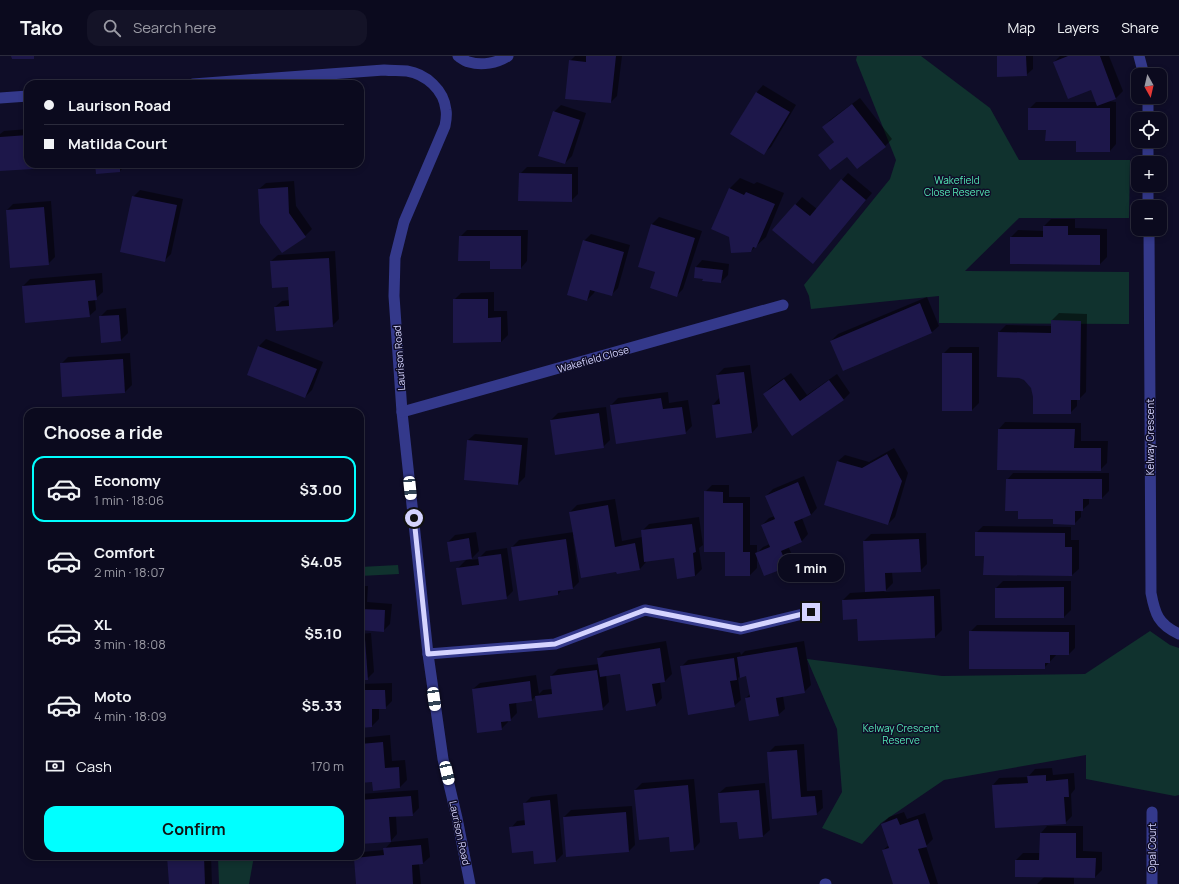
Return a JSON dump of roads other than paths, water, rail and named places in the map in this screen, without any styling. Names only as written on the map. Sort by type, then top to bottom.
[{"type":"street","points":[[458,56],[468,62],[486,64],[501,60],[508,56]]},
{"type":"street","points":[[1138,56],[1142,68]]},
{"type":"street","name":"Laurison Road","points":[[248,80],[384,70],[407,71],[423,77],[434,85],[443,96],[447,111],[445,126],[404,222],[395,258],[394,296],[402,412],[428,654],[443,759],[457,818],[470,884]]},
{"type":"street","points":[[0,98],[24,96]]},
{"type":"street","name":"Kelway Crescent","points":[[1148,236],[1151,593],[1154,607],[1162,624],[1179,634]]},
{"type":"street","name":"Wakefield Close","points":[[402,412],[783,305]]},
{"type":"street","points":[[428,654],[555,644],[645,610],[741,629],[811,612]]},
{"type":"street","name":"Opal Court","points":[[1152,812],[1152,884]]},
{"type":"park label","name":"Wakefield Close Reserve","points":[[957,186]]},
{"type":"park label","name":"Kelway Crescent Reserve","points":[[901,734]]}]
